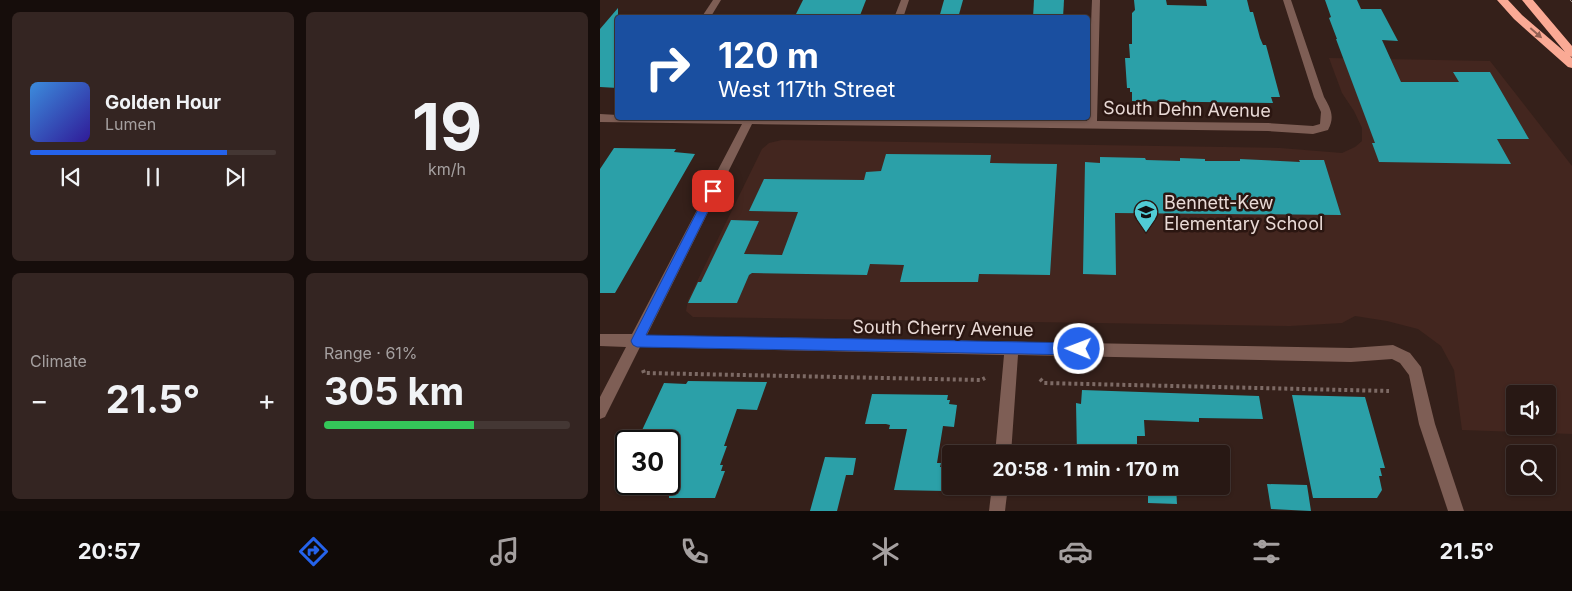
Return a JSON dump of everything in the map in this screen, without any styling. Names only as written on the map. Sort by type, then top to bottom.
[{"type":"highway","points":[[1502,0],[1518,17],[1572,64]]},
{"type":"highway","points":[[1527,0],[1572,53]]},
{"type":"street","points":[[707,15],[717,0]]},
{"type":"street","points":[[899,15],[905,0]]},
{"type":"street","points":[[1092,125],[1096,0]]},
{"type":"street","name":"South Dehn Avenue","points":[[900,120],[1268,127],[1313,130],[1324,127],[1328,120],[1327,111],[1319,97],[1287,0]]},
{"type":"street","name":"South Dehn Avenue","points":[[600,118],[615,118]]},
{"type":"street","points":[[600,412],[749,120]]},
{"type":"street","name":"South Cherry Avenue","points":[[600,340],[1351,355],[1393,352],[1404,358],[1416,372],[1427,424],[1456,511]]},
{"type":"street","points":[[1004,445],[1012,348]]},
{"type":"street","points":[[998,511],[999,495]]},
{"type":"path","points":[[643,370],[644,373],[971,380],[985,378]]},
{"type":"path","points":[[1040,378],[1044,383],[1389,391]]},
{"type":"shaded area","name":"Bennett-Kew Elementary School","points":[[1329,58],[1490,61],[1572,166],[1572,434],[1556,433],[1556,385],[1506,385],[1506,432],[1462,430],[1454,370],[1441,346],[1418,329],[1387,321],[1355,316],[1342,323],[1290,326],[693,317],[686,311],[688,300],[762,149],[769,143],[782,140],[1280,148],[1342,153],[1355,147],[1362,141],[1362,128],[1342,93]]},
{"type":"building","points":[[803,0],[866,0],[860,15],[796,15]]},
{"type":"building","points":[[944,0],[963,0],[959,15],[940,15]]},
{"type":"building","points":[[1034,0],[1064,0],[1063,15],[1033,15]]},
{"type":"building","points":[[1134,0],[1166,0],[1167,5],[1207,6],[1206,0],[1247,0],[1250,12],[1253,12],[1260,38],[1263,45],[1266,45],[1280,97],[1271,97],[1273,103],[1132,101],[1132,92],[1130,92],[1130,88],[1127,88],[1125,58],[1130,58],[1129,44],[1132,44]]},
{"type":"building","points":[[1325,0],[1357,0],[1361,9],[1381,9],[1398,41],[1382,40],[1401,82],[1459,82],[1453,72],[1490,72],[1529,139],[1497,139],[1511,164],[1379,162],[1372,143],[1375,143],[1336,39]]},
{"type":"building","points":[[618,8],[618,15],[615,15],[615,88],[600,87],[600,29]]},
{"type":"building","points":[[614,148],[676,149],[674,152],[695,154],[615,293],[600,293],[600,169]]},
{"type":"building","points":[[886,154],[991,155],[990,163],[1057,164],[1050,275],[979,274],[978,282],[900,282],[904,265],[870,264],[867,275],[752,273],[749,275],[737,303],[688,303],[698,282],[701,282],[731,220],[759,221],[744,254],[782,255],[798,212],[749,211],[764,179],[864,180],[866,172],[881,171]]},
{"type":"building","points":[[1100,157],[1180,161],[1180,158],[1205,159],[1205,161],[1240,161],[1240,159],[1300,162],[1299,160],[1324,160],[1341,215],[1115,213],[1116,275],[1083,274],[1085,162],[1100,163]]},
{"type":"building","points":[[688,381],[767,382],[757,410],[737,409],[724,446],[727,446],[720,465],[723,465],[721,471],[725,471],[715,498],[669,498],[669,495],[680,495],[680,430],[642,430],[664,383],[686,384]]},
{"type":"building","points":[[1082,390],[1259,396],[1263,419],[1199,418],[1199,422],[1144,420],[1145,436],[1137,436],[1137,445],[1077,445],[1076,403],[1081,404]]},
{"type":"building","points":[[872,394],[948,395],[947,400],[950,400],[949,404],[957,405],[954,427],[943,426],[937,463],[941,463],[940,467],[942,467],[942,491],[894,490],[907,429],[889,429],[890,425],[886,424],[865,424]]},
{"type":"building","points":[[1292,395],[1365,397],[1385,468],[1380,468],[1382,476],[1379,476],[1382,490],[1377,498],[1313,498]]},
{"type":"building","points":[[825,457],[856,458],[853,475],[846,475],[837,511],[810,511]]},
{"type":"building","points":[[1267,484],[1307,485],[1311,511],[1271,509]]},
{"type":"building","points":[[1148,495],[1176,495],[1177,504],[1148,503]]},
{"type":"place","name":"Bennett-Kew Elementary School","points":[[1146,233]]},
{"type":"route","points":[[713,191],[637,341],[1079,349]]}]
